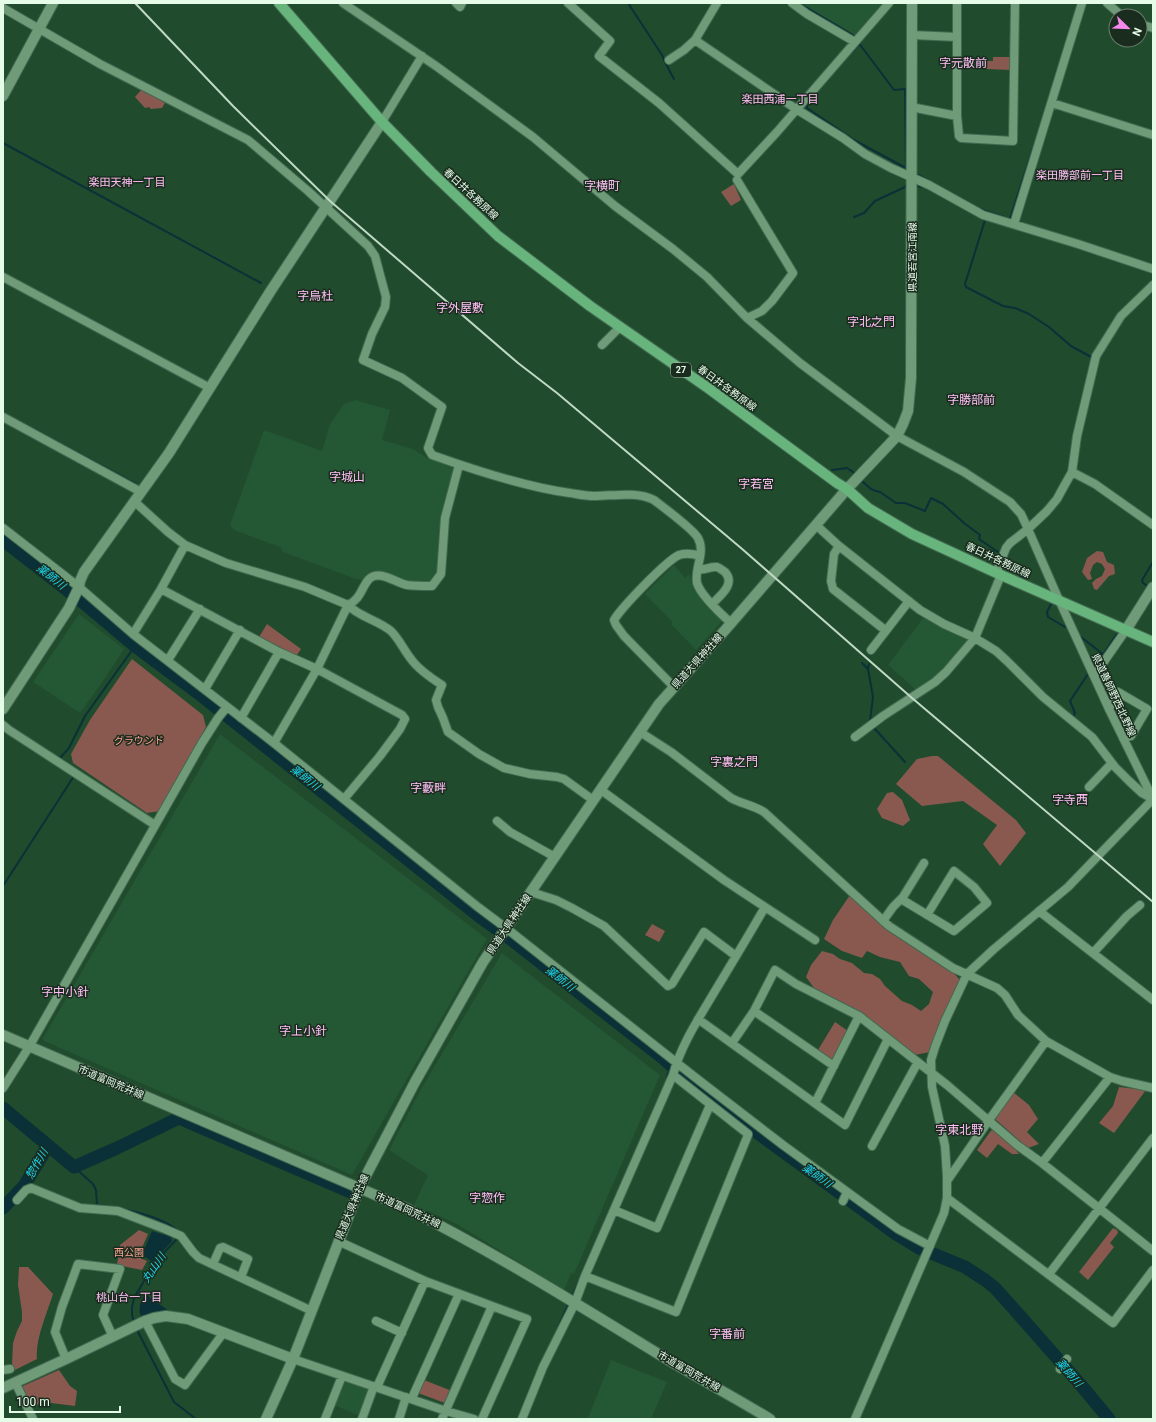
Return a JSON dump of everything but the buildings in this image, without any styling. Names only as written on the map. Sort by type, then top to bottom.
[{"type":"main road","name":"春日井各務原線","points":[[279,3],[382,122],[430,172],[498,236],[620,327],[708,388],[847,489],[868,508],[912,534],[998,574],[1153,642]]},
{"type":"street","points":[[3,96],[53,3]]},
{"type":"street","name":"県道善師野西北野線","points":[[343,3],[422,56],[533,137],[615,206],[677,252],[707,277],[747,318],[800,363],[897,436],[964,472],[1010,502],[1022,514],[1059,600],[1109,709],[1153,799]]},
{"type":"street","points":[[456,3],[460,7],[462,3]]},
{"type":"street","points":[[568,3],[610,41],[598,56],[659,103],[738,174],[777,132],[889,3]]},
{"type":"street","points":[[669,60],[684,50],[695,40],[717,3]]},
{"type":"street","points":[[792,3],[807,14],[856,40]]},
{"type":"street","name":"県道若宮江南線","points":[[847,489],[897,436],[908,411],[911,378],[912,3]]},
{"type":"street","points":[[957,3],[957,116],[960,138],[1013,141],[1015,3]]},
{"type":"street","points":[[1014,224],[1082,3]]},
{"type":"street","points":[[3,8],[100,64],[248,140],[361,238],[372,250],[375,256],[386,297],[385,307],[372,334],[363,360],[402,378],[442,407],[428,448],[432,455],[459,465],[534,486],[592,496],[648,497],[660,504],[697,537],[700,546],[697,580],[699,588],[712,604],[731,623]]},
{"type":"street","points":[[912,35],[957,36]]},
{"type":"street","points":[[695,40],[865,154],[984,215],[1153,269]]},
{"type":"street","points":[[3,709],[69,608],[84,572],[169,454],[270,292],[382,122],[422,56]]},
{"type":"street","points":[[1052,103],[1153,135]]},
{"type":"street","points":[[911,107],[957,116]]},
{"type":"street","points":[[737,180],[793,273],[772,301],[762,311],[747,318]]},
{"type":"street","points":[[3,277],[210,388]]},
{"type":"street","points":[[854,737],[935,682],[946,672],[975,638],[1006,548],[1047,511],[1057,499],[1072,472],[1077,436],[1096,356],[1121,316],[1153,284]]},
{"type":"street","points":[[602,345],[620,327]]},
{"type":"street","points":[[3,418],[141,492]]},
{"type":"street","points":[[274,743],[317,669],[348,605],[354,602],[359,596],[367,581],[375,575],[380,575],[406,584],[432,586],[441,574],[445,518],[459,465]]},
{"type":"street","points":[[1072,472],[1095,484],[1153,525]]},
{"type":"street","name":"県道大県神社線","points":[[266,1419],[293,1359],[360,1187],[419,1075],[483,962],[659,704],[847,489]]},
{"type":"street","points":[[135,502],[168,532],[185,545],[226,563],[305,587],[348,605],[353,610],[378,622],[390,631],[411,660],[442,685],[436,700],[448,732],[479,754],[504,768],[530,774],[564,779],[593,800]]},
{"type":"street","points":[[816,525],[839,546],[920,610],[944,624],[975,638],[1007,661],[1043,697],[1087,732],[1129,782],[1142,793],[1153,799],[1068,887],[967,974],[953,1003],[931,1060],[932,1087],[945,1146],[947,1198],[944,1213],[855,1419]]},
{"type":"street","points":[[3,528],[79,587],[133,634],[205,688],[226,708],[274,743],[472,903],[506,928],[750,1120],[905,1233],[930,1246]]},
{"type":"street","points":[[133,634],[161,589],[185,545]]},
{"type":"street","points":[[839,546],[834,554],[831,581],[833,589],[885,630]]},
{"type":"street","points":[[674,687],[624,636],[614,620],[640,590],[673,559],[680,555],[690,554],[700,556]]},
{"type":"street","points":[[698,569],[705,570],[716,567],[727,575],[729,580],[727,587],[712,604]]},
{"type":"street","points":[[1094,676],[1126,630],[1153,587]]},
{"type":"street","points":[[161,589],[279,652],[317,669],[405,718],[400,729],[344,799]]},
{"type":"street","points":[[871,650],[909,601]]},
{"type":"street","points":[[168,660],[200,609]]},
{"type":"street","points":[[205,688],[240,630]]},
{"type":"street","points":[[241,718],[279,652]]},
{"type":"street","points":[[1109,709],[1118,692],[1146,709],[1131,736],[1123,738]]},
{"type":"street","points":[[3,1088],[29,1047],[202,743],[226,708]]},
{"type":"street","points":[[3,725],[155,825]]},
{"type":"street","points":[[640,732],[671,752],[731,798],[739,803],[756,807],[764,812],[889,926],[953,968],[1001,990],[1018,1015],[1046,1041],[1110,1077],[1122,1082],[1153,1088]]},
{"type":"street","points":[[1089,787],[1112,763]]},
{"type":"street","points":[[601,790],[724,880],[815,940]]},
{"type":"street","points":[[497,821],[510,832],[554,857]]},
{"type":"street","points":[[883,921],[901,899],[924,863]]},
{"type":"street","points":[[901,899],[927,915],[954,931],[987,903],[974,887],[954,872],[927,915]]},
{"type":"street","points":[[531,892],[556,900],[604,926],[668,986],[672,984],[704,932],[736,956]]},
{"type":"street","points":[[1093,953],[1127,916],[1140,905]]},
{"type":"street","points":[[522,1419],[544,1367],[575,1303],[585,1276],[673,1075],[676,1062],[698,1019],[766,907]]},
{"type":"street","points":[[1039,911],[1153,1000]]},
{"type":"street","points":[[732,1043],[754,1011],[776,970],[796,984],[859,1016],[931,1072],[1017,1145],[1153,1251]]},
{"type":"street","points":[[754,1011],[834,1066]]},
{"type":"street","points":[[815,1103],[859,1016]]},
{"type":"street","points":[[698,1019],[845,1125],[888,1039]]},
{"type":"street","name":"市道富岡荒井線","points":[[3,1035],[360,1187],[408,1209],[518,1268],[559,1294],[770,1419]]},
{"type":"street","points":[[947,1181],[1046,1041]]},
{"type":"street","points":[[872,1146],[918,1062]]},
{"type":"street","points":[[585,1276],[676,1312],[748,1134],[673,1075]]},
{"type":"street","points":[[1042,1163],[1110,1077]]},
{"type":"street","points":[[614,1210],[656,1228],[710,1105]]},
{"type":"street","points":[[1048,1274],[1153,1138]]},
{"type":"street","points":[[17,1200],[26,1190],[31,1188],[80,1208],[118,1211],[127,1214],[178,1234],[196,1255],[312,1311]]},
{"type":"street","points":[[843,1201],[848,1192]]},
{"type":"street","points":[[947,1198],[1113,1323],[1153,1270]]},
{"type":"street","points":[[338,1241],[425,1281],[527,1319],[482,1419]]},
{"type":"street","points":[[213,1264],[220,1248],[223,1247],[248,1259],[241,1277]]},
{"type":"street","points":[[66,1360],[55,1332],[62,1307],[78,1264],[120,1269],[103,1315],[113,1336]]},
{"type":"street","points":[[362,1419],[425,1281]]},
{"type":"street","points":[[399,1419],[459,1294]]},
{"type":"street","points":[[442,1419],[492,1306]]},
{"type":"street","points":[[3,1388],[66,1360],[145,1321],[154,1318],[175,1316],[188,1319],[342,1376],[474,1419]]},
{"type":"street","points":[[145,1321],[175,1379],[185,1385],[224,1332]]},
{"type":"street","points":[[376,1321],[402,1333]]},
{"type":"street","points":[[1060,1369],[1067,1359]]},
{"type":"street","points":[[325,1419],[342,1376]]},
{"type":"street","points":[[15,1382],[33,1419]]},
{"type":"shaded area","points":[[799,3],[882,3],[853,37],[817,16]]},
{"type":"shaded area","points":[[355,400],[390,410],[382,440],[413,449],[429,459],[454,468],[439,530],[438,571],[432,582],[425,583],[405,580],[376,570],[367,574],[363,580],[356,579],[283,552],[280,547],[234,530],[230,525],[264,430],[322,451],[330,424],[344,404]]},
{"type":"shaded area","points":[[674,565],[685,578],[689,574],[693,586],[701,597],[723,620],[696,650],[672,625],[672,621],[645,594]]},
{"type":"shaded area","points":[[79,614],[124,649],[80,713],[33,682]]},
{"type":"shaded area","points":[[924,617],[967,639],[943,670],[916,690],[888,665]]},
{"type":"shaded area","points":[[220,734],[487,939],[352,1175],[42,1040]]},
{"type":"shaded area","points":[[502,953],[660,1075],[574,1274],[571,1273],[564,1290],[455,1223],[414,1205],[428,1175],[389,1150],[421,1089]]},
{"type":"shaded area","points":[[611,1360],[667,1382],[651,1419],[588,1418]]},
{"type":"shaded area","points":[[343,1381],[368,1389],[369,1392],[360,1416],[334,1405]]},
{"type":"green space","points":[[993,57],[1011,57],[1011,70],[986,69],[987,61],[993,61]]},
{"type":"green space","points":[[142,89],[164,99],[163,102],[165,103],[162,108],[145,108],[135,97]]},
{"type":"green space","points":[[734,184],[741,200],[731,206],[721,192]]},
{"type":"green space","points":[[1097,551],[1103,552],[1107,562],[1114,565],[1115,574],[1109,576],[1097,590],[1094,589],[1092,583],[1102,576],[1105,569],[1102,564],[1097,562],[1093,565],[1090,573],[1092,579],[1088,580],[1082,572],[1087,558]]},
{"type":"green space","points":[[267,624],[301,649],[295,658],[259,637]]},
{"type":"green space","name":"グラウンド","points":[[132,659],[203,715],[206,727],[160,811],[147,813],[73,763],[71,754],[90,720]]},
{"type":"green space","points":[[938,756],[1016,820],[1026,833],[1000,866],[983,844],[997,825],[963,801],[922,806],[896,784],[917,759]]},
{"type":"green space","points":[[893,792],[902,800],[910,820],[903,826],[882,818],[877,809],[887,793]]},
{"type":"green space","points":[[850,895],[950,969],[961,981],[930,1052],[915,1055],[877,1028],[817,992],[806,977],[811,965],[822,951],[833,954],[840,959],[852,963],[864,973],[872,974],[880,979],[885,986],[902,1001],[921,1011],[929,1004],[933,992],[919,979],[909,976],[900,962],[880,957],[867,951],[862,958],[842,951],[824,939],[833,920]]},
{"type":"green space","points":[[652,924],[665,931],[659,942],[645,935]]},
{"type":"green space","points":[[835,1022],[848,1031],[832,1059],[818,1050]]},
{"type":"green space","points":[[1119,1087],[1146,1090],[1114,1133],[1099,1123],[1113,1106]]},
{"type":"green space","points":[[1013,1092],[1029,1105],[1038,1119],[1027,1132],[1039,1144],[1028,1148],[994,1118]]},
{"type":"green space","points":[[993,1128],[1013,1146],[1019,1154],[1012,1154],[998,1144],[987,1158],[977,1150]]},
{"type":"green space","points":[[1113,1228],[1117,1230],[1118,1233],[1110,1243],[1114,1247],[1088,1280],[1079,1272]]},
{"type":"green space","name":"西公園","points":[[139,1230],[148,1234],[138,1257],[147,1261],[142,1270],[117,1265],[120,1245]]},
{"type":"green space","points":[[19,1267],[28,1267],[53,1294],[40,1335],[37,1359],[15,1370],[12,1364],[13,1343],[22,1321],[18,1285]]},
{"type":"green space","points":[[59,1370],[70,1386],[77,1391],[75,1406],[43,1402],[31,1408],[23,1386]]},
{"type":"green space","points":[[424,1380],[452,1391],[445,1403],[418,1393]]},
{"type":"water","points":[[152,1231],[171,1237],[172,1241],[153,1262],[142,1255]]},
{"type":"water","points":[[145,1294],[169,1311],[154,1312],[141,1317],[140,1305]]},
{"type":"waterway","points":[[628,3],[662,55],[674,79]]},
{"type":"waterway","points":[[799,3],[853,35],[855,38]]},
{"type":"waterway","points":[[807,102],[807,108],[854,140],[906,168],[905,89],[894,90],[858,42]]},
{"type":"waterway","points":[[852,52],[859,44]]},
{"type":"waterway","points":[[3,143],[261,283]]},
{"type":"waterway","points":[[1010,219],[1033,148]]},
{"type":"waterway","points":[[918,175],[929,181]]},
{"type":"waterway","points":[[854,217],[864,213],[875,201],[905,187],[907,184]]},
{"type":"waterway","points":[[916,186],[925,187]]},
{"type":"waterway","points":[[980,209],[1004,217]]},
{"type":"waterway","points":[[981,218],[985,220],[965,284],[966,287],[1003,306],[1015,308],[1029,314],[1049,327],[1071,346],[1091,357]]},
{"type":"waterway","points":[[20,422],[136,484]]},
{"type":"waterway","points":[[832,470],[847,468],[856,474]]},
{"type":"waterway","points":[[863,482],[871,489],[880,492],[896,503],[905,503],[925,511],[931,498],[943,504],[980,535],[979,539],[1001,554]]},
{"type":"waterway","name":"薬師川","points":[[3,540],[85,604],[135,646],[198,693],[480,917],[508,937],[664,1059],[722,1107],[896,1234],[919,1248],[965,1267],[985,1280],[995,1288],[1013,1308],[1109,1419]]},
{"type":"waterway","points":[[1136,605],[1148,586],[1143,583],[1142,580],[1153,562]]},
{"type":"waterway","points":[[1051,604],[1047,612],[1048,617],[1065,627]]},
{"type":"waterway","points":[[1096,665],[1117,634]]},
{"type":"waterway","points":[[1081,637],[1104,655]]},
{"type":"waterway","points":[[59,759],[69,748],[85,716],[135,646]]},
{"type":"waterway","points":[[862,663],[868,669],[873,697],[870,721]]},
{"type":"waterway","points":[[868,669],[869,664]]},
{"type":"waterway","points":[[1072,718],[1075,713],[1070,701],[1088,674]]},
{"type":"waterway","points":[[874,728],[905,762]]},
{"type":"waterway","points":[[3,886],[74,776],[73,775]]},
{"type":"waterway","points":[[667,1079],[668,1073]]},
{"type":"waterway","name":"丸山川","points":[[3,1108],[74,1167],[179,1118],[353,1193]]},
{"type":"waterway","name":"惣作川","points":[[3,1208],[24,1186],[48,1146]]},
{"type":"waterway","name":"丸山川","points":[[74,1167],[93,1184],[96,1190],[97,1205],[105,1206]]},
{"type":"waterway","name":"丸山川","points":[[123,1209],[145,1214],[167,1223],[178,1231],[178,1233]]},
{"type":"waterway","name":"丸山川","points":[[134,1322],[132,1315],[134,1298],[156,1261],[176,1240],[176,1237]]},
{"type":"waterway","points":[[572,1297],[579,1281]]},
{"type":"waterway","points":[[557,1330],[569,1303]]},
{"type":"waterway","name":"丸山川","points":[[136,1328],[174,1402],[196,1419]]},
{"type":"railway","points":[[135,3],[233,106],[330,201],[518,363],[557,393],[741,548],[912,698],[1153,902]]},
{"type":"district","name":"字元散前","points":[[963,63]]},
{"type":"district","name":"楽田西浦一丁目","points":[[780,99]]},
{"type":"district","name":"楽田勝部前一丁目","points":[[1080,175]]},
{"type":"district","name":"楽田天神一丁目","points":[[127,182]]},
{"type":"district","name":"字横町","points":[[602,186]]},
{"type":"district","name":"字烏杜","points":[[315,296]]},
{"type":"district","name":"字外屋敷","points":[[460,308]]},
{"type":"district","name":"字北之門","points":[[871,322]]},
{"type":"district","name":"字勝部前","points":[[971,400]]},
{"type":"district","name":"字城山","points":[[347,477]]},
{"type":"district","name":"字若宮","points":[[756,484]]},
{"type":"district","name":"字裏之門","points":[[734,762]]},
{"type":"district","name":"字藪畔","points":[[428,788]]},
{"type":"district","name":"字寺西","points":[[1070,800]]},
{"type":"district","name":"字中小針","points":[[65,992]]},
{"type":"district","name":"字上小針","points":[[303,1031]]},
{"type":"district","name":"字東北野","points":[[959,1130]]},
{"type":"district","name":"字惣作","points":[[487,1198]]},
{"type":"district","name":"桃山台一丁目","points":[[129,1297]]},
{"type":"district","name":"字番前","points":[[727,1334]]}]
